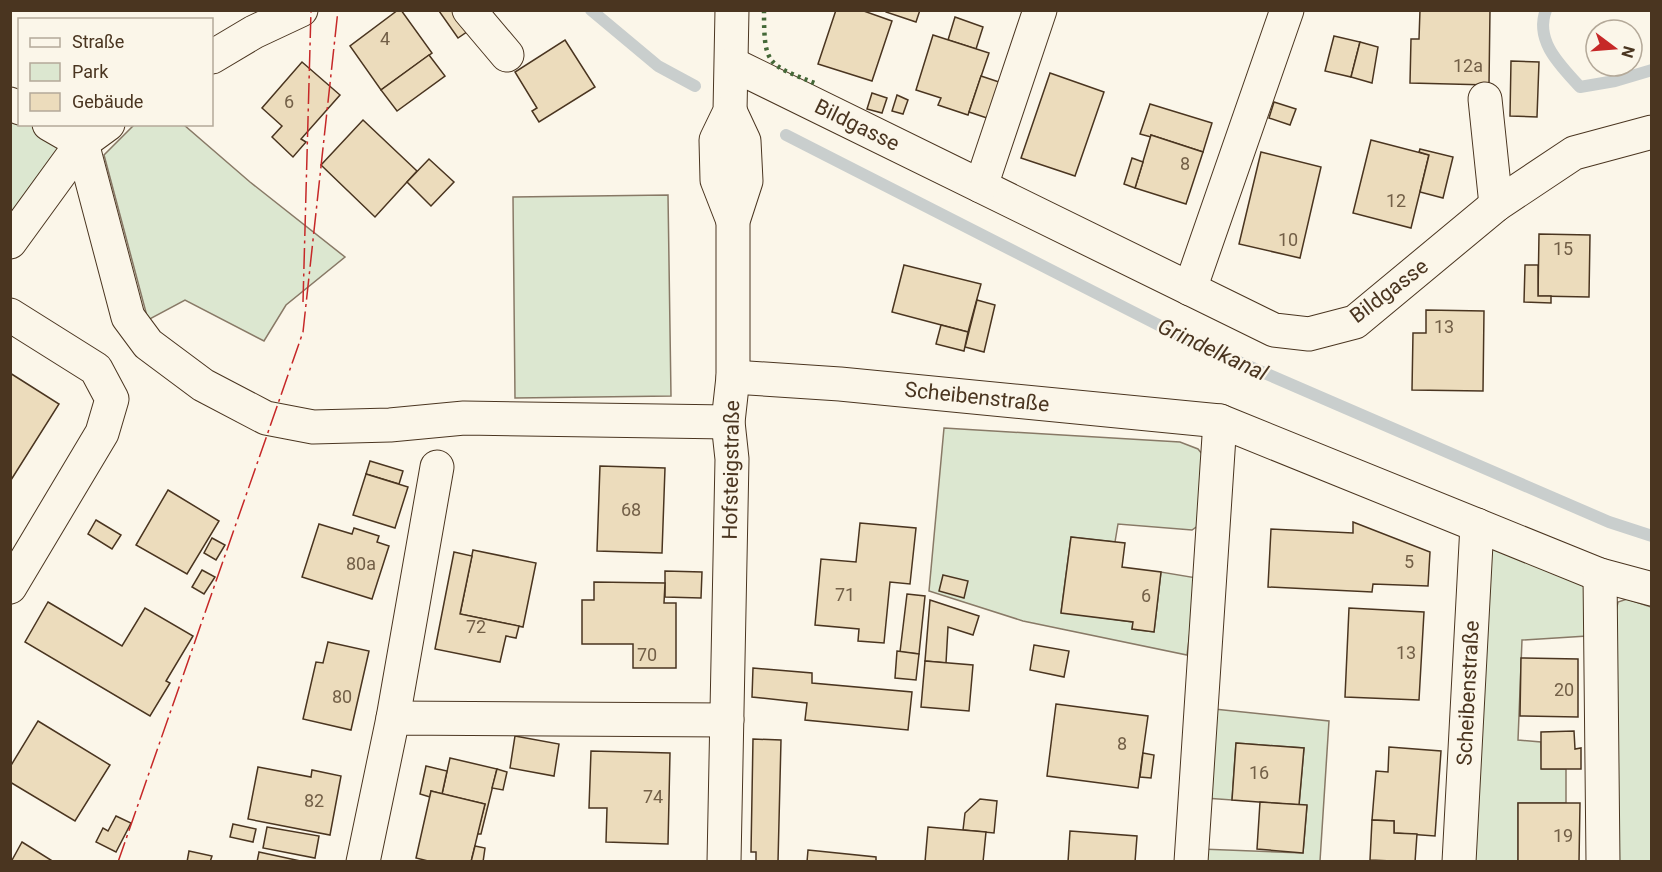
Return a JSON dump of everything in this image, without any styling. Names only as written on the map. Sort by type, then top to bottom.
[{"type":"street","points":[[469,10],[507,55]]},
{"type":"street","name":"Hofsteigstraße","points":[[724,861],[732,459],[728,422],[733,377],[733,220],[717,180],[716,140],[730,111],[732,10]]},
{"type":"street","points":[[981,186],[1040,10]]},
{"type":"street","points":[[1190,289],[1287,10]]},
{"type":"street","points":[[213,56],[254,32],[300,11]]},
{"type":"street","name":"Bildgasse","points":[[732,64],[1274,330],[1309,334],[1354,322],[1496,205],[1574,153],[1652,132]]},
{"type":"street","points":[[1485,99],[1496,205]]},
{"type":"street","points":[[58,126],[95,134]]},
{"type":"street","points":[[10,242],[95,134]]},
{"type":"street","points":[[95,134],[128,317],[148,344],[203,386],[266,418],[313,427],[390,425],[464,418],[728,422]]},
{"type":"street","points":[[10,315],[96,369],[112,399],[102,432],[10,587]]},
{"type":"street","name":"Scheibenstraße","points":[[733,377],[840,384],[1220,422],[1600,575],[1652,589]]},
{"type":"street","points":[[1191,861],[1220,422]]},
{"type":"street","points":[[363,861],[393,718],[437,467]]},
{"type":"street","name":"Scheibenstraße","points":[[1458,861],[1477,525]]},
{"type":"street","points":[[1600,575],[1603,861]]},
{"type":"street","points":[[393,718],[727,720]]},
{"type":"green space","points":[[10,104],[18,108],[18,126],[51,126],[82,143],[10,242]]},
{"type":"green space","points":[[133,126],[185,126],[250,182],[345,257],[286,305],[264,341],[185,300],[148,320],[104,155]]},
{"type":"green space","points":[[668,195],[671,396],[515,398],[513,197]]},
{"type":"green space","points":[[944,428],[1180,442],[1198,449],[1207,460],[1199,525],[1192,530],[1118,524],[1115,542],[1071,537],[1061,612],[1133,622],[1132,629],[1154,632],[1161,572],[1197,578],[1187,655],[1023,621],[929,591]]},
{"type":"green space","points":[[1489,547],[1585,584],[1587,636],[1522,640],[1518,740],[1541,742],[1542,769],[1566,769],[1566,803],[1518,803],[1518,861],[1471,862]]},
{"type":"green space","points":[[1627,599],[1651,607],[1651,861],[1613,862],[1614,620],[1618,602]]},
{"type":"green space","points":[[1214,709],[1329,721],[1320,861],[1201,862],[1201,849],[1303,853],[1307,806],[1299,805],[1304,748],[1236,743],[1232,800],[1205,798]]},
{"type":"building","points":[[401,10],[432,53],[381,90],[350,46]]},
{"type":"building","points":[[458,10],[471,29],[458,38],[439,11]]},
{"type":"building","points":[[836,10],[861,10],[892,21],[872,81],[818,64]]},
{"type":"building","points":[[886,10],[920,10],[916,22],[886,12]]},
{"type":"building","points":[[1420,10],[1490,10],[1489,85],[1410,83],[1411,39],[1419,39]]},
{"type":"building","points":[[955,17],[983,27],[976,49],[948,40]]},
{"type":"building","points":[[933,35],[989,53],[968,115],[938,105],[941,98],[916,90]]},
{"type":"building","points":[[1334,36],[1360,42],[1351,77],[1325,71]]},
{"type":"building","points":[[565,40],[595,87],[539,122],[532,111],[537,108],[515,72]]},
{"type":"building","points":[[1360,42],[1378,47],[1372,83],[1351,77]]},
{"type":"building","points":[[429,55],[445,76],[397,111],[381,90]]},
{"type":"building","points":[[1511,61],[1539,62],[1537,117],[1510,116]]},
{"type":"building","points":[[302,62],[340,95],[301,139],[306,142],[293,157],[272,137],[282,126],[262,108]]},
{"type":"building","points":[[1050,73],[1104,92],[1075,176],[1021,158]]},
{"type":"building","points":[[981,76],[1002,83],[990,119],[969,112]]},
{"type":"building","points":[[872,93],[887,98],[882,113],[867,109]]},
{"type":"building","points":[[897,95],[908,100],[903,114],[892,111]]},
{"type":"building","points":[[1274,102],[1296,109],[1290,125],[1269,118]]},
{"type":"building","points":[[1150,104],[1212,123],[1203,152],[1151,135],[1151,137],[1140,134]]},
{"type":"building","points":[[363,120],[417,171],[375,217],[321,165]]},
{"type":"building","points":[[1151,135],[1203,152],[1186,204],[1135,188]]},
{"type":"building","points":[[1371,140],[1429,155],[1411,228],[1353,213]]},
{"type":"building","points":[[1420,149],[1453,157],[1443,198],[1420,192],[1429,155],[1419,152]]},
{"type":"building","points":[[1261,152],[1321,167],[1300,258],[1239,244]]},
{"type":"building","points":[[1132,158],[1143,162],[1135,188],[1124,184]]},
{"type":"building","points":[[429,159],[454,182],[431,206],[407,182]]},
{"type":"building","points":[[1539,234],[1590,235],[1589,297],[1538,296]]},
{"type":"building","points":[[904,265],[981,284],[968,332],[892,312]]},
{"type":"building","points":[[1525,265],[1538,265],[1538,296],[1551,296],[1551,303],[1524,302]]},
{"type":"building","points":[[977,300],[995,305],[984,352],[965,347]]},
{"type":"building","points":[[1426,310],[1484,311],[1483,391],[1412,390],[1413,333],[1426,333]]},
{"type":"building","points":[[941,325],[968,332],[964,351],[936,344]]},
{"type":"building","points":[[10,373],[59,404],[11,480],[10,479]]},
{"type":"building","points":[[370,461],[403,471],[399,484],[366,474]]},
{"type":"building","points":[[600,466],[665,468],[662,553],[597,551]]},
{"type":"building","points":[[366,474],[408,487],[395,528],[353,515]]},
{"type":"building","points":[[168,490],[219,521],[187,574],[136,545]]},
{"type":"building","points":[[96,520],[121,535],[112,549],[88,534]]},
{"type":"building","points":[[1353,522],[1430,552],[1428,586],[1373,584],[1372,592],[1268,587],[1271,529],[1353,533]]},
{"type":"building","points":[[860,523],[916,528],[910,584],[890,582],[884,643],[858,641],[859,629],[815,625],[821,559],[856,562]]},
{"type":"building","points":[[319,524],[352,534],[354,528],[379,536],[377,542],[389,546],[372,599],[302,577]]},
{"type":"building","points":[[1071,537],[1125,543],[1122,567],[1161,572],[1154,632],[1132,629],[1133,622],[1061,613]]},
{"type":"building","points":[[212,538],[225,545],[216,560],[204,553]]},
{"type":"building","points":[[473,550],[536,563],[523,627],[460,614]]},
{"type":"building","points":[[454,552],[472,556],[460,614],[519,626],[516,638],[506,636],[500,662],[435,649]]},
{"type":"building","points":[[202,570],[215,577],[204,594],[192,587]]},
{"type":"building","points":[[665,571],[702,572],[701,598],[665,597]]},
{"type":"building","points":[[943,575],[968,581],[964,598],[939,591]]},
{"type":"building","points":[[594,582],[665,583],[664,603],[676,603],[676,668],[633,668],[633,644],[582,644],[582,600],[594,600]]},
{"type":"building","points":[[907,594],[925,596],[919,654],[900,652]]},
{"type":"building","points":[[930,600],[979,616],[973,635],[948,627],[946,663],[925,661]]},
{"type":"building","points":[[48,602],[122,646],[145,608],[193,636],[166,681],[170,683],[150,716],[25,642]]},
{"type":"building","points":[[1349,608],[1424,612],[1419,700],[1345,697]]},
{"type":"building","points":[[328,642],[369,651],[351,730],[303,719],[316,662],[323,663]]},
{"type":"building","points":[[1034,645],[1069,651],[1064,677],[1030,670]]},
{"type":"building","points":[[897,651],[919,654],[916,680],[895,678]]},
{"type":"building","points":[[1521,658],[1578,659],[1578,717],[1520,716]]},
{"type":"building","points":[[925,661],[973,665],[969,711],[921,707]]},
{"type":"building","points":[[753,668],[812,673],[812,683],[912,692],[908,730],[805,720],[807,703],[752,697]]},
{"type":"building","points":[[1056,704],[1148,716],[1138,788],[1047,776]]},
{"type":"building","points":[[38,721],[110,765],[75,821],[10,782],[10,767]]},
{"type":"building","points":[[1574,731],[1575,749],[1581,748],[1581,769],[1541,769],[1541,732]]},
{"type":"building","points":[[515,736],[559,744],[554,776],[510,768]]},
{"type":"building","points":[[753,739],[781,740],[778,862],[756,862],[756,852],[751,852]]},
{"type":"building","points":[[1236,743],[1304,748],[1299,805],[1232,800]]},
{"type":"building","points":[[1389,747],[1441,751],[1435,836],[1394,833],[1394,821],[1372,820],[1376,771],[1388,772]]},
{"type":"building","points":[[591,751],[670,753],[668,844],[606,842],[607,808],[589,808]]},
{"type":"building","points":[[1143,753],[1154,755],[1151,778],[1140,777]]},
{"type":"building","points":[[450,758],[497,769],[481,834],[477,834],[485,804],[442,794]]},
{"type":"building","points":[[426,766],[447,771],[442,794],[431,791],[430,797],[420,794]]},
{"type":"building","points":[[258,767],[311,777],[312,770],[341,776],[330,835],[248,819]]},
{"type":"building","points":[[497,769],[507,772],[503,790],[492,788]]},
{"type":"building","points":[[431,791],[485,804],[471,862],[432,862],[416,858]]},
{"type":"building","points":[[980,799],[997,801],[994,833],[963,830],[965,813]]},
{"type":"building","points":[[1260,802],[1307,805],[1303,853],[1257,849]]},
{"type":"building","points":[[1518,803],[1580,803],[1579,862],[1518,862]]},
{"type":"building","points":[[116,816],[131,823],[116,852],[96,842],[103,828],[108,831]]},
{"type":"building","points":[[1372,820],[1394,821],[1394,833],[1417,834],[1415,862],[1370,860]]},
{"type":"building","points":[[233,824],[256,829],[253,842],[230,837]]},
{"type":"building","points":[[267,827],[319,836],[315,858],[263,848]]},
{"type":"building","points":[[928,827],[986,832],[983,862],[925,862]]},
{"type":"building","points":[[1070,831],[1137,836],[1135,862],[1068,862]]},
{"type":"building","points":[[22,842],[54,862],[11,862]]},
{"type":"building","points":[[475,846],[485,848],[483,862],[471,862]]},
{"type":"building","points":[[808,850],[876,857],[876,862],[807,862]]},
{"type":"building","points":[[189,851],[212,856],[210,862],[187,862]]},
{"type":"building","points":[[259,852],[305,862],[257,862]]},
{"type":"waterway","name":"Grindelkanal","points":[[591,10],[658,66],[695,86]]},
{"type":"waterway","points":[[1546,10],[1543,21],[1546,42],[1558,62],[1580,87],[1615,81],[1652,70]]},
{"type":"waterway","name":"Grindelkanal","points":[[786,135],[1186,339],[1609,522],[1652,536]]},
{"type":"hedge","points":[[764,10],[765,42],[772,60],[778,67],[817,84]]},
{"type":"power","points":[[303,302],[311,10]]},
{"type":"power","points":[[118,862],[303,332],[338,10]]}]
